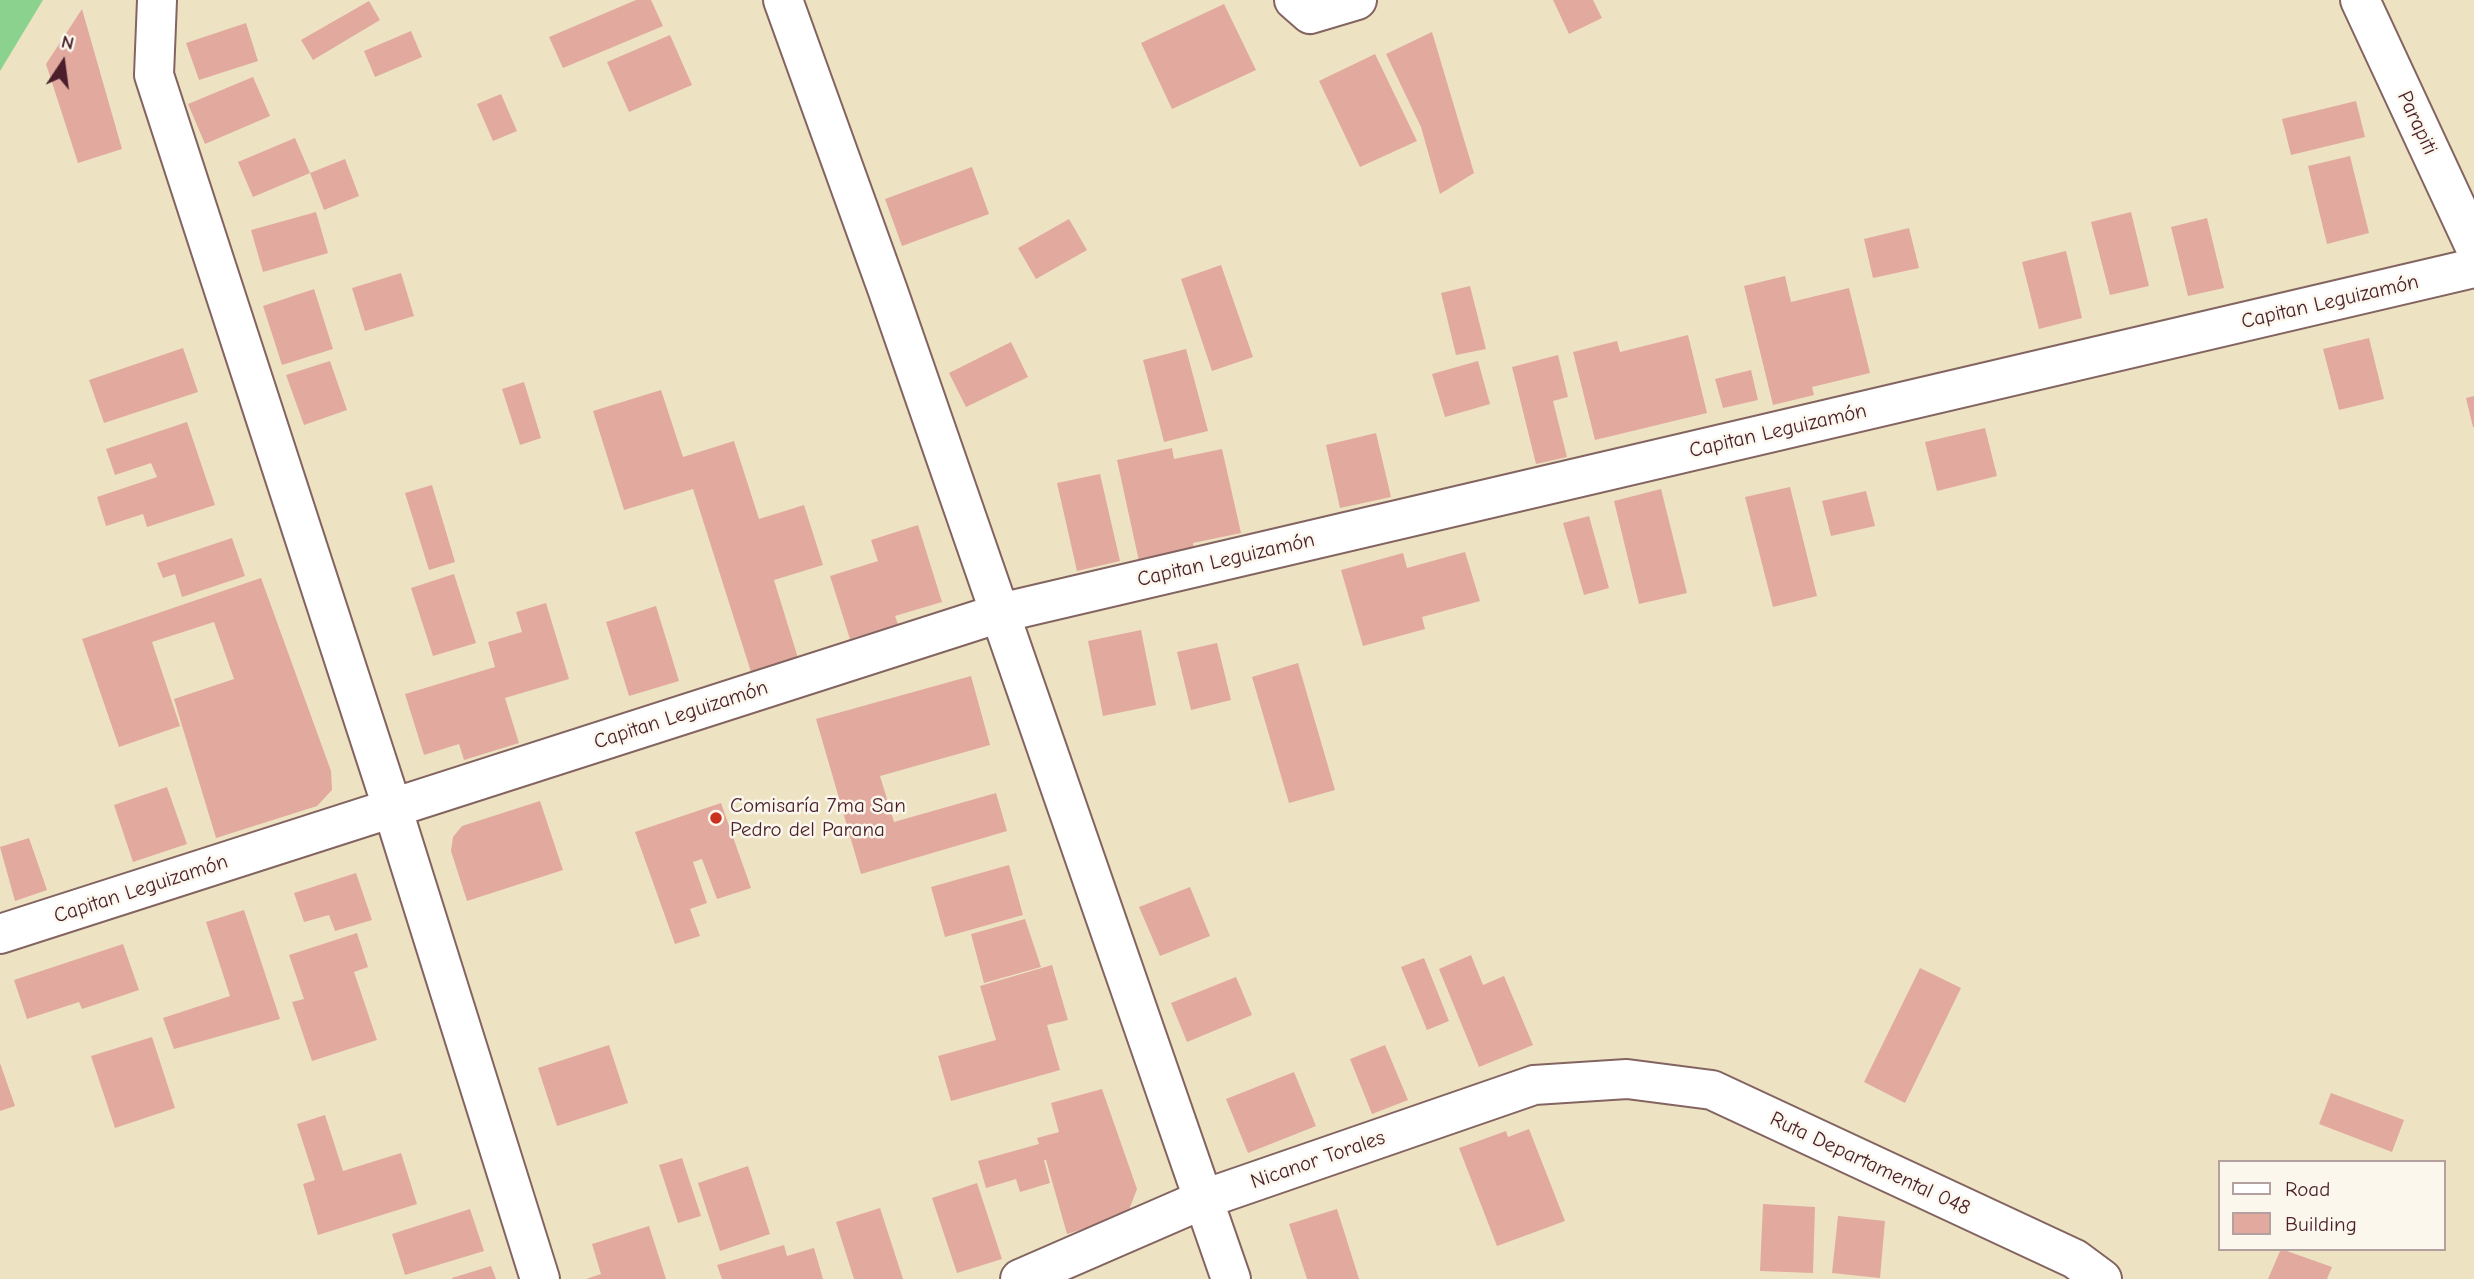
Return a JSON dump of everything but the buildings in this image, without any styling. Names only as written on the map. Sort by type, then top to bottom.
[{"type":"street","points":[[157,0],[154,75],[392,807],[540,1279]]},
{"type":"street","points":[[783,0],[1000,613],[1231,1279]]},
{"type":"street","points":[[1302,7],[1357,0]]},
{"type":"street","name":"Parapiti","points":[[2360,0],[2474,245]]},
{"type":"street","name":"Capitan Leguizamón","points":[[0,934],[1000,613],[2474,268]]},
{"type":"street","name":"Nicanor Torales","points":[[1020,1279],[1204,1199],[1534,1085],[1627,1079]]},
{"type":"street","name":"Ruta Departamental 048","points":[[1627,1079],[1712,1090],[2075,1259],[2102,1279]]},
{"type":"green space","points":[[0,0],[43,0],[0,71]]},
{"type":"place","name":"Comisaría 7ma San Pedro del Parana","points":[[716,818]]}]
